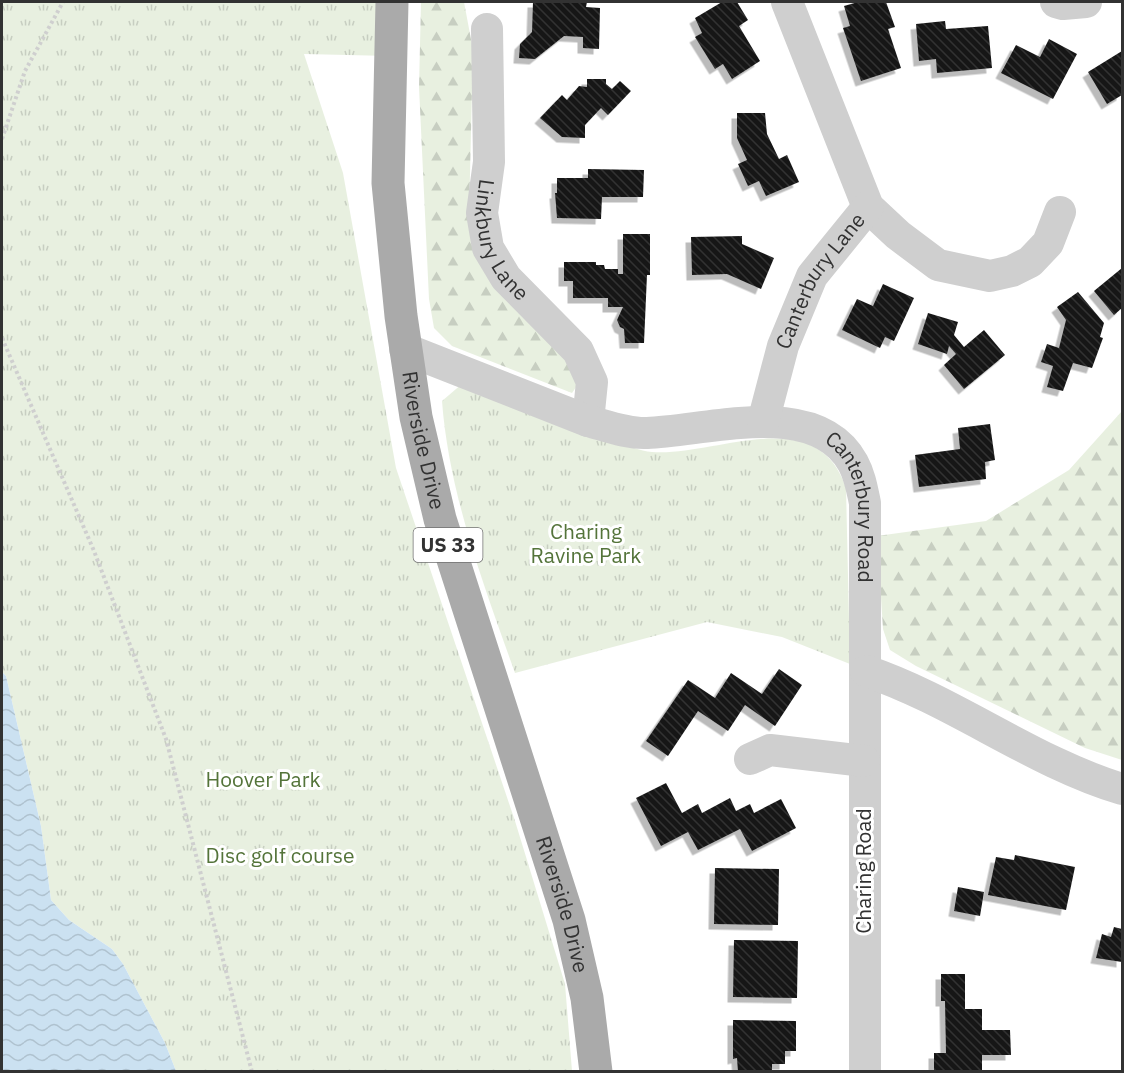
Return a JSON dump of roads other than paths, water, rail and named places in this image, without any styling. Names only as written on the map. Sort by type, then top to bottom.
[{"type":"main road","name":"Riverside Drive","points":[[392,2],[388,183],[405,349],[416,417],[440,519],[569,920],[587,998],[596,1071]]},
{"type":"street","points":[[787,2],[868,207]]},
{"type":"street","points":[[1056,2],[1063,4],[1086,2]]},
{"type":"street","name":"Linkbury Lane","points":[[487,29],[489,162],[482,213],[488,248],[506,278],[578,351],[591,382],[588,421]]},
{"type":"street","name":"Canterbury Lane","points":[[763,422],[783,346],[812,276],[868,207],[898,235],[938,265],[990,276],[1012,271],[1030,262],[1048,243],[1060,212]]},
{"type":"street","name":"Canterbury Road","points":[[405,349],[588,421],[644,434],[763,422],[788,424],[818,431],[844,449],[859,474],[865,503],[866,671]]},
{"type":"street","points":[[866,671],[905,684],[1011,741],[1122,789]]},
{"type":"street","name":"Charing Road","points":[[865,1071],[866,671]]},
{"type":"street","points":[[750,759],[770,750],[864,761]]},
{"type":"water","points":[[2,672],[6,676],[41,826],[51,900],[69,920],[112,949],[123,964],[165,1043],[176,1071],[2,1071]]},
{"type":"park label","name":"Charing Ravine Park","points":[[586,544]]},
{"type":"park label","name":"Hoover Park","points":[[263,780]]},
{"type":"park label","name":"Disc golf course","points":[[280,856]]}]
